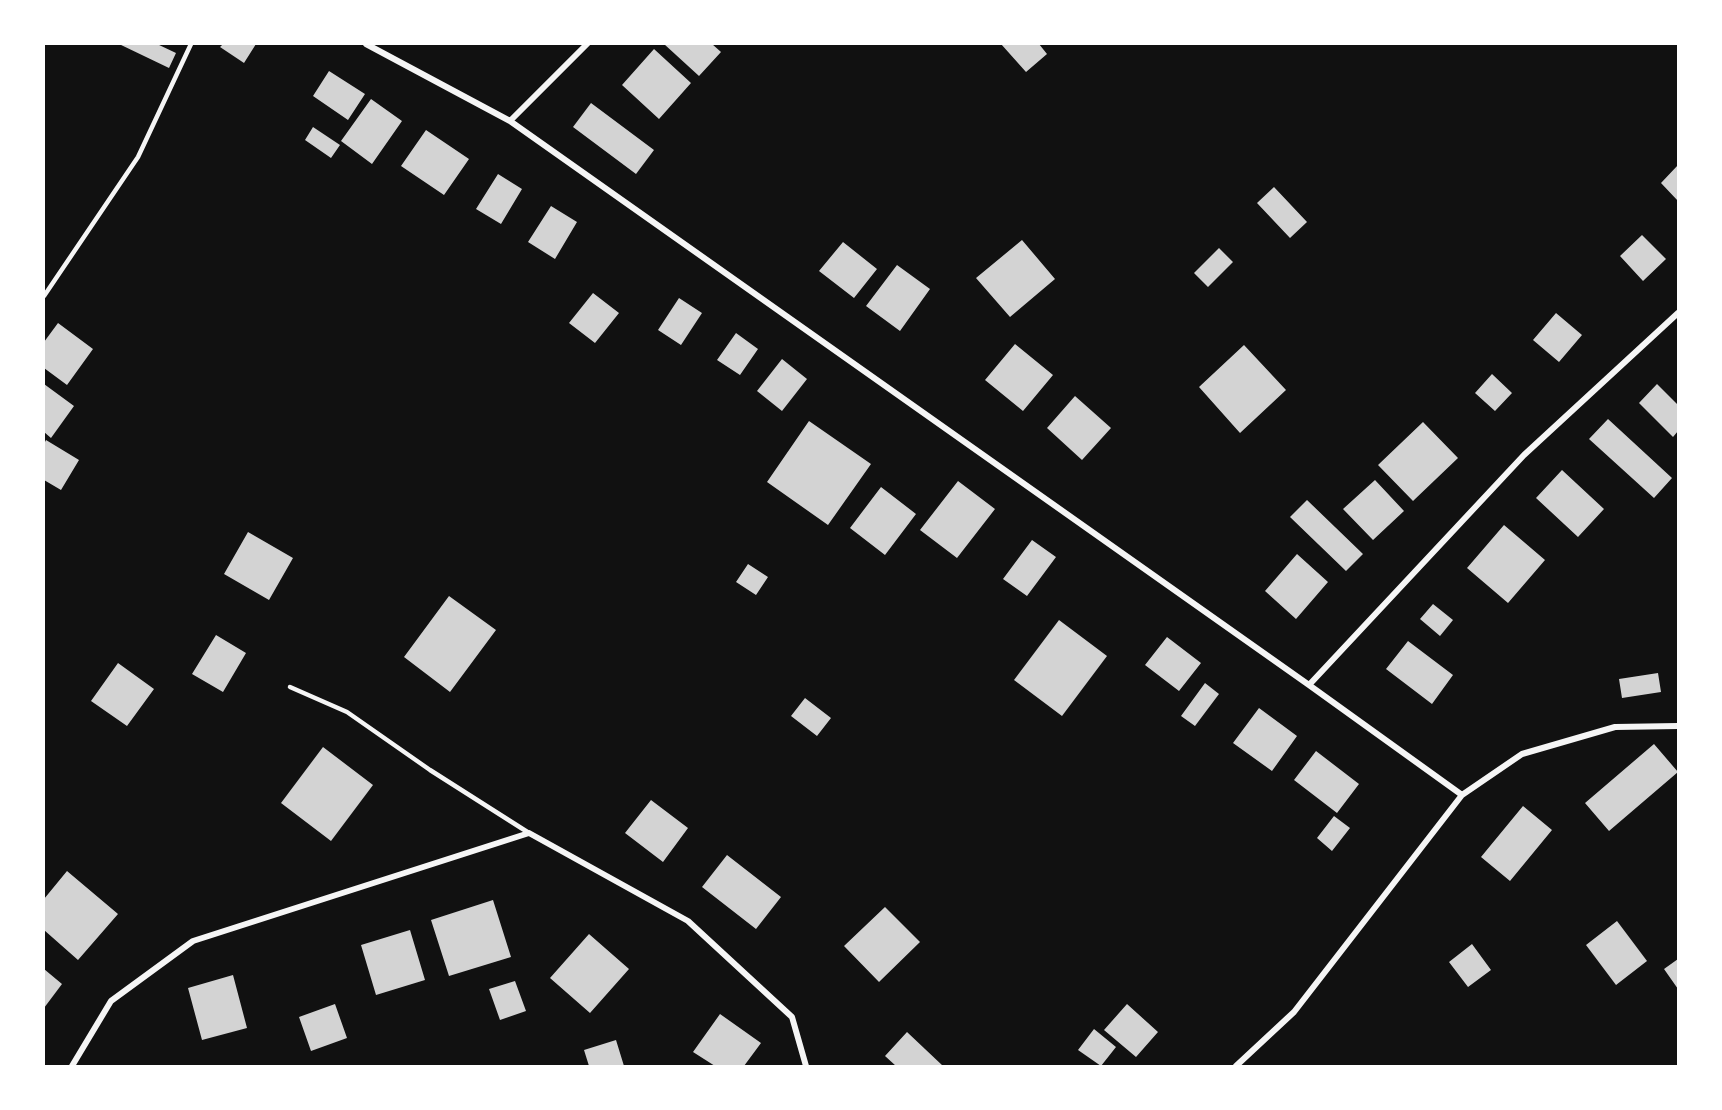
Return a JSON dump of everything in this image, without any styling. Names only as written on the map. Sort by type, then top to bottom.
[{"type":"street","points":[[366,44],[510,121],[1462,795]]},
{"type":"street","points":[[510,121],[587,44]]},
{"type":"street","points":[[1309,685],[1524,455],[1678,313]]},
{"type":"street","points":[[1236,1066],[1294,1012],[1462,795],[1522,754],[1615,728],[1678,726]]},
{"type":"street","points":[[72,1066],[111,1001],[193,941],[529,833],[688,921],[792,1017],[806,1066]]},
{"type":"lane","points":[[44,296],[138,157],[191,44]]},
{"type":"lane","points":[[290,687],[347,712],[430,770],[529,833]]},
{"type":"building","points":[[119,44],[157,44],[176,53],[169,68]]},
{"type":"building","points":[[223,44],[256,44],[244,63],[220,47]]},
{"type":"building","points":[[664,44],[712,44],[721,52],[699,76]]},
{"type":"building","points":[[1001,44],[1039,44],[1047,54],[1026,72]]},
{"type":"building","points":[[654,49],[691,83],[659,119],[622,85]]},
{"type":"building","points":[[329,71],[365,94],[348,120],[313,96]]},
{"type":"building","points":[[371,99],[402,121],[372,164],[341,141]]},
{"type":"building","points":[[591,103],[654,150],[636,174],[573,127]]},
{"type":"building","points":[[313,127],[340,145],[331,158],[305,140]]},
{"type":"building","points":[[426,130],[469,159],[444,195],[401,166]]},
{"type":"building","points":[[1678,165],[1678,201],[1661,183]]},
{"type":"building","points":[[498,174],[522,189],[501,224],[476,209]]},
{"type":"building","points":[[1274,187],[1307,222],[1290,238],[1257,203]]},
{"type":"building","points":[[551,206],[577,222],[555,259],[528,242]]},
{"type":"building","points":[[1642,235],[1666,259],[1643,281],[1620,256]]},
{"type":"building","points":[[1022,240],[1055,279],[1010,317],[976,278]]},
{"type":"building","points":[[843,242],[877,269],[854,298],[819,271]]},
{"type":"building","points":[[1219,248],[1233,262],[1208,287],[1194,273]]},
{"type":"building","points":[[897,265],[930,289],[900,331],[866,306]]},
{"type":"building","points":[[593,293],[619,313],[595,343],[569,323]]},
{"type":"building","points":[[679,298],[702,313],[681,345],[658,330]]},
{"type":"building","points":[[1556,313],[1582,335],[1559,362],[1533,340]]},
{"type":"building","points":[[58,323],[93,349],[67,385],[44,368],[44,342]]},
{"type":"building","points":[[736,333],[758,349],[740,375],[717,360]]},
{"type":"building","points":[[1015,344],[1053,375],[1023,411],[985,380]]},
{"type":"building","points":[[1244,345],[1286,390],[1240,433],[1199,387]]},
{"type":"building","points":[[782,359],[807,379],[782,411],[757,391]]},
{"type":"building","points":[[1492,374],[1512,393],[1495,411],[1475,393]]},
{"type":"building","points":[[44,384],[74,406],[51,438],[44,432]]},
{"type":"building","points":[[1657,384],[1678,405],[1678,431],[1673,437],[1639,403]]},
{"type":"building","points":[[1075,396],[1111,428],[1082,460],[1047,428]]},
{"type":"building","points":[[1608,419],[1672,478],[1654,498],[1589,439]]},
{"type":"building","points":[[809,421],[871,464],[828,525],[767,482]]},
{"type":"building","points":[[1423,422],[1458,458],[1413,501],[1378,465]]},
{"type":"building","points":[[46,440],[79,460],[61,490],[44,480]]},
{"type":"building","points":[[1562,470],[1604,509],[1578,537],[1536,498]]},
{"type":"building","points":[[1375,480],[1404,511],[1373,540],[1343,509]]},
{"type":"building","points":[[958,481],[995,509],[957,558],[920,530]]},
{"type":"building","points":[[881,487],[916,514],[885,555],[850,528]]},
{"type":"building","points":[[1307,500],[1363,554],[1346,571],[1290,517]]},
{"type":"building","points":[[1504,525],[1545,560],[1508,603],[1467,568]]},
{"type":"building","points":[[248,532],[293,558],[269,600],[224,574]]},
{"type":"building","points":[[1032,540],[1056,557],[1027,596],[1003,579]]},
{"type":"building","points":[[1297,554],[1328,582],[1296,619],[1265,591]]},
{"type":"building","points":[[748,564],[768,577],[756,595],[736,582]]},
{"type":"building","points":[[449,596],[496,630],[450,692],[404,657]]},
{"type":"building","points":[[1433,604],[1453,620],[1440,636],[1420,619]]},
{"type":"building","points":[[1059,620],[1107,656],[1062,716],[1014,680]]},
{"type":"building","points":[[216,635],[246,653],[223,692],[192,674]]},
{"type":"building","points":[[1167,637],[1201,663],[1179,691],[1145,665]]},
{"type":"building","points":[[1408,641],[1453,675],[1432,704],[1386,669]]},
{"type":"building","points":[[118,663],[154,689],[127,726],[91,701]]},
{"type":"building","points":[[1658,673],[1661,692],[1622,698],[1619,679]]},
{"type":"building","points":[[1205,683],[1219,694],[1195,726],[1181,716]]},
{"type":"building","points":[[805,698],[831,718],[817,736],[791,716]]},
{"type":"building","points":[[1259,708],[1297,736],[1272,771],[1233,743]]},
{"type":"building","points":[[1654,744],[1678,772],[1609,831],[1585,803]]},
{"type":"building","points":[[323,747],[373,785],[331,841],[281,803]]},
{"type":"building","points":[[1316,751],[1359,784],[1337,813],[1294,780]]},
{"type":"building","points":[[651,800],[688,828],[663,862],[625,833]]},
{"type":"building","points":[[1523,806],[1552,830],[1510,881],[1481,857]]},
{"type":"building","points":[[1334,816],[1350,828],[1332,851],[1317,838]]},
{"type":"building","points":[[727,855],[781,897],[756,929],[702,887]]},
{"type":"building","points":[[67,871],[118,914],[78,960],[44,930],[44,899]]},
{"type":"building","points":[[493,900],[511,957],[449,976],[431,920]]},
{"type":"building","points":[[885,907],[920,942],[879,982],[844,946]]},
{"type":"building","points":[[1617,921],[1647,961],[1616,985],[1586,945]]},
{"type":"building","points":[[410,930],[425,980],[376,995],[361,945]]},
{"type":"building","points":[[589,934],[629,969],[590,1013],[550,978]]},
{"type":"building","points":[[1472,944],[1491,970],[1468,987],[1449,962]]},
{"type":"building","points":[[1678,959],[1678,989],[1664,969]]},
{"type":"building","points":[[44,969],[62,984],[44,1008]]},
{"type":"building","points":[[233,975],[247,1028],[202,1040],[188,988]]},
{"type":"building","points":[[515,981],[526,1011],[500,1020],[489,989]]},
{"type":"building","points":[[335,1004],[347,1038],[311,1051],[299,1017]]},
{"type":"building","points":[[1127,1004],[1158,1032],[1136,1057],[1104,1030]]},
{"type":"building","points":[[720,1014],[761,1043],[744,1066],[715,1066],[693,1052]]},
{"type":"building","points":[[1094,1029],[1116,1047],[1101,1066],[1078,1050]]},
{"type":"building","points":[[907,1032],[943,1066],[896,1066],[885,1056]]},
{"type":"building","points":[[616,1040],[624,1066],[589,1066],[584,1050]]}]
